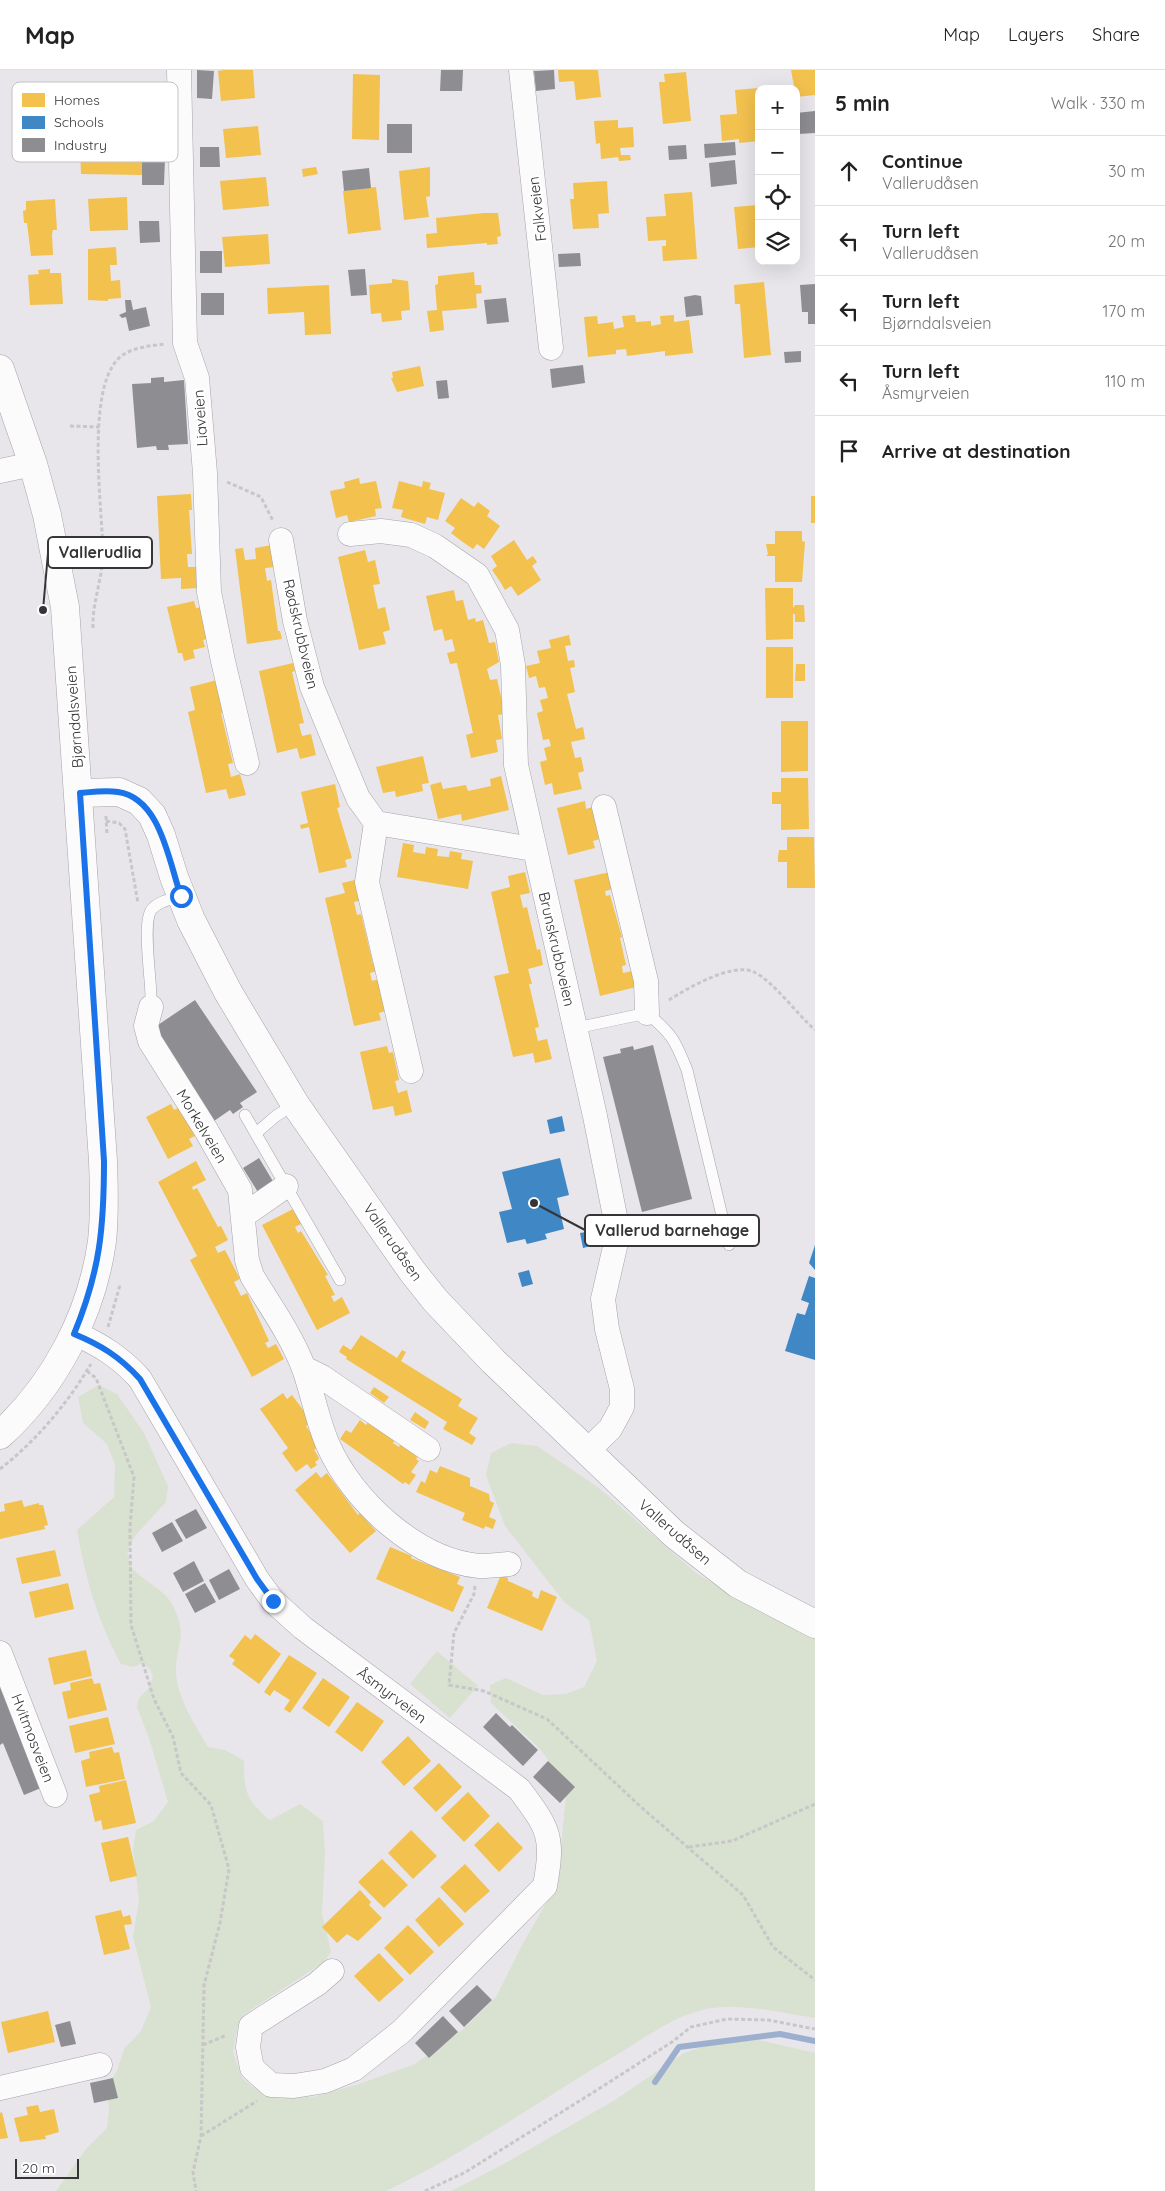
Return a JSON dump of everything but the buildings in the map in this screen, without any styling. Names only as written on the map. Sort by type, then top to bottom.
[{"type":"street","name":"Liaveien","points":[[179,70],[185,343],[198,378],[205,473],[209,592],[247,763]]},
{"type":"street","name":"Falkveien","points":[[520,70],[551,348]]},
{"type":"street","name":"Bjørndalsveien","points":[[0,369],[33,464],[56,551],[65,607],[80,793],[104,1161],[102,1240],[88,1298],[74,1334],[42,1389],[16,1420],[0,1435]]},
{"type":"street","points":[[0,471],[33,464]]},
{"type":"street","name":"Brunskrubbveien","points":[[350,534],[381,531],[411,535],[435,546],[477,575],[507,630],[513,665],[516,765],[533,849],[576,1028],[615,1214],[615,1247],[603,1299],[623,1399],[616,1422],[587,1451]]},
{"type":"street","name":"Rødskrubbveien","points":[[282,540],[295,621],[312,687],[358,798],[376,823]]},
{"type":"street","name":"Vallerudåsen","points":[[80,793],[119,792],[130,795],[146,808],[157,824],[181,896],[212,963],[294,1104],[412,1271],[435,1300],[487,1355],[674,1534],[719,1570],[764,1600],[815,1624]]},
{"type":"street","points":[[604,806],[646,981],[647,1013]]},
{"type":"street","points":[[411,1071],[367,882],[376,823],[533,849]]},
{"type":"street","name":"Morkelveien","points":[[150,1007],[146,1026],[150,1041],[206,1130],[240,1190],[247,1260],[252,1276],[304,1368],[319,1421],[336,1462],[355,1489],[391,1526],[410,1539],[444,1556],[478,1566],[509,1564]]},
{"type":"street","points":[[244,1215],[286,1186]]},
{"type":"street","name":"Åsmyrveien","points":[[74,1334],[111,1351],[125,1362],[140,1379],[257,1579],[273,1601],[303,1628],[519,1789],[544,1822],[551,1853],[545,1886],[402,2031],[354,2069],[325,2081],[294,2086],[270,2085]]},
{"type":"street","points":[[304,1368],[322,1377],[428,1449]]},
{"type":"street","name":"Hvitmosveien","points":[[0,1653],[55,1795]]},
{"type":"street","points":[[270,2085],[252,2068],[248,2046],[251,2026],[317,1984],[332,1971]]},
{"type":"street","points":[[0,2088],[100,2065]]},
{"type":"lane","points":[[148,916],[158,904],[181,896]]},
{"type":"lane","name":"Morkelveien","points":[[148,916],[146,926],[152,982],[150,1007]]},
{"type":"lane","points":[[576,1028],[647,1013],[669,1031],[676,1042],[687,1070],[729,1245]]},
{"type":"lane","points":[[256,1133],[294,1104]]},
{"type":"lane","points":[[245,1114],[340,1280]]},
{"type":"path","points":[[93,630],[94,607],[102,564],[99,427],[105,383],[119,358],[142,347],[185,343]]},
{"type":"path","points":[[70,426],[99,427]]},
{"type":"path","points":[[205,473],[261,497],[282,540]]},
{"type":"path","points":[[106,821],[119,823],[125,829],[138,901],[148,916]]},
{"type":"path","points":[[647,1013],[710,979],[737,970],[746,970],[755,973],[815,1030]]},
{"type":"path","points":[[87,1371],[96,1378],[134,1477],[130,1527],[131,1625],[149,1676],[154,1699],[173,1736],[181,1773],[211,1805],[229,1869],[220,1922],[204,1985],[201,2136],[193,2172],[196,2191]]},
{"type":"path","points":[[474,1594],[454,1633],[449,1685],[484,1691],[546,1719],[688,1848],[743,1895],[773,1947],[815,1980]]},
{"type":"path","points":[[688,1848],[732,1842],[815,1804]]},
{"type":"path","points":[[425,2191],[472,2168],[672,2042],[691,2027],[727,2019],[768,2020],[815,2029]]},
{"type":"path","points":[[201,2136],[240,2114],[261,2098],[270,2085]]},
{"type":"green space","points":[[99,1385],[117,1394],[144,1433],[168,1486],[166,1502],[135,1536],[127,1552],[133,1568],[139,1575],[166,1595],[178,1617],[181,1634],[176,1673],[180,1692],[188,1712],[208,1747],[225,1750],[244,1761],[248,1795],[256,1807],[270,1820],[300,1804],[323,1821],[325,1854],[322,1914],[331,1952],[324,1962],[243,2015],[237,2030],[233,2052],[242,2078],[253,2087],[277,2093],[313,2097],[359,2084],[415,2064],[463,2029],[496,1997],[522,1945],[548,1900],[560,1856],[566,1796],[561,1778],[541,1750],[491,1703],[490,1685],[506,1678],[543,1695],[566,1694],[584,1687],[597,1661],[589,1620],[565,1603],[505,1526],[486,1475],[491,1453],[511,1443],[537,1446],[599,1488],[696,1573],[759,1612],[815,1638],[815,2018],[761,2009],[733,2007],[706,2009],[683,2016],[589,2071],[475,2143],[386,2191],[56,2191],[87,2148],[107,2128],[109,2110],[107,2086],[117,2071],[124,2049],[141,2031],[151,2007],[133,1937],[139,1900],[133,1850],[136,1830],[154,1821],[168,1802],[149,1738],[137,1707],[139,1698],[148,1689],[153,1677],[150,1669],[143,1663],[133,1667],[121,1664],[105,1631],[93,1599],[77,1530],[114,1497],[115,1465],[107,1444],[83,1423],[78,1397]]},
{"type":"green space","points":[[437,1651],[478,1686],[450,1718],[410,1684]]},
{"type":"green space","points":[[759,2040],[815,2053],[815,2191],[451,2191],[500,2166],[615,2100],[684,2053],[717,2042]]},
{"type":"waterway","points":[[655,2082],[679,2047],[780,2034],[815,2041]]},
{"type":"place","name":"Vallerudlia","points":[[43,610]]},
{"type":"place","name":"Vallerud barnehage","points":[[534,1203]]},
{"type":"route","points":[[181,896],[157,824],[146,808],[130,795],[119,792],[80,793],[104,1161],[104,1198],[102,1240],[94,1280],[74,1334],[111,1351],[125,1362],[140,1379],[257,1579],[273,1601]]}]
